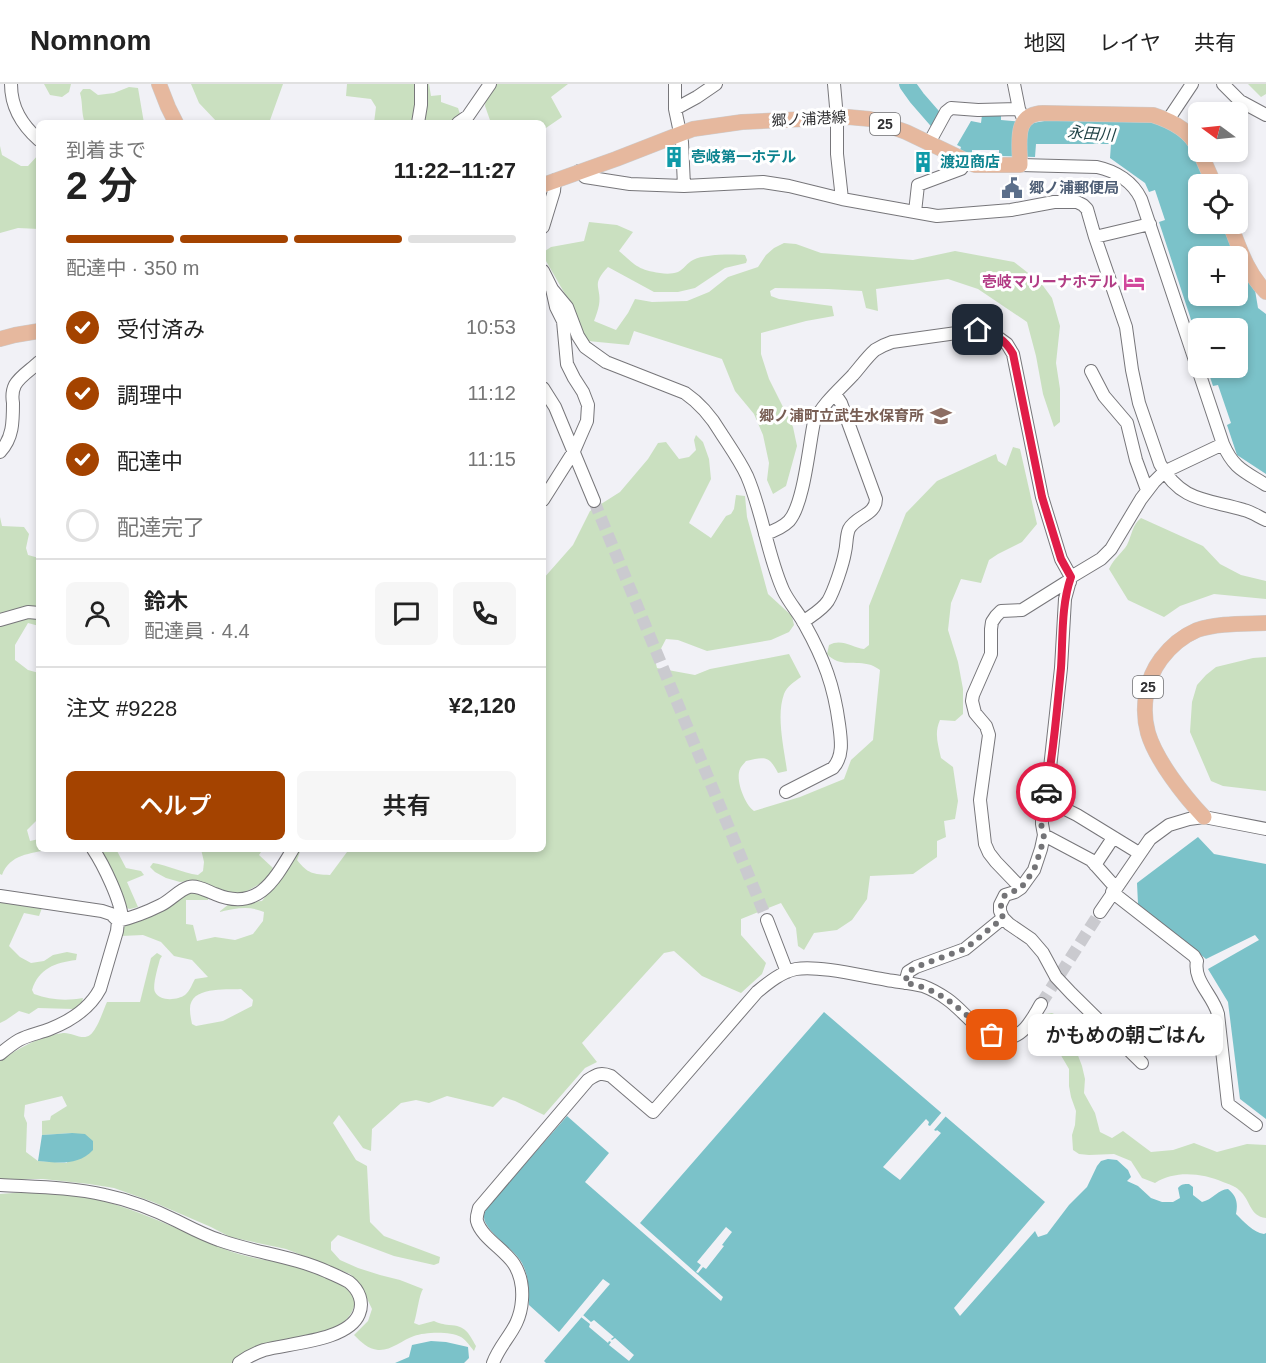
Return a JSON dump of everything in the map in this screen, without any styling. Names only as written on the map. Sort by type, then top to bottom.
[{"type":"main road","points":[[159,84],[174,120]]},
{"type":"main road","points":[[1020,161],[1022,114],[1153,115],[1168,120],[1188,134]]},
{"type":"main road","name":"郷ノ浦港線","points":[[549,183],[693,129],[742,122],[855,117],[870,119],[906,132],[975,165],[1020,161]]},
{"type":"main road","points":[[1234,234],[1254,278],[1266,292]]},
{"type":"main road","points":[[0,339],[36,332]]},
{"type":"main road","name":"25","points":[[1204,817],[1169,774],[1148,733],[1145,706],[1151,676],[1157,664],[1175,644],[1198,630],[1266,623]]},
{"type":"street","points":[[11,84],[12,101],[22,123],[36,137]]},
{"type":"street","points":[[418,120],[421,84]]},
{"type":"street","points":[[462,120],[468,116],[490,84]]},
{"type":"street","points":[[675,84],[675,109],[682,142],[684,186]]},
{"type":"street","points":[[675,109],[716,84]]},
{"type":"street","points":[[834,84],[837,154],[842,199]]},
{"type":"street","points":[[929,143],[946,112],[951,108],[1022,114],[1014,84]]},
{"type":"street","points":[[1168,120],[1192,84]]},
{"type":"street","points":[[1223,84],[1240,101],[1266,115]]},
{"type":"street","points":[[915,212],[918,185],[962,169],[967,161]]},
{"type":"street","points":[[1020,161],[1106,169],[1120,176],[1133,187],[1142,199],[1228,457],[1240,470],[1266,484]]},
{"type":"street","points":[[579,171],[585,177],[630,184],[684,186],[763,182],[937,216],[1011,210],[1054,202],[1077,202],[1083,205],[1087,209],[1126,327],[1139,403],[1164,472],[1169,480],[1188,494],[1246,511],[1266,520]]},
{"type":"street","points":[[546,216],[554,191],[549,183]]},
{"type":"street","points":[[1095,237],[1150,224]]},
{"type":"street","points":[[546,277],[552,289],[567,307],[578,336],[585,347],[606,362],[685,393],[696,400],[704,407],[747,477],[783,591],[822,657],[833,687],[841,737],[841,752],[833,768],[786,792]]},
{"type":"street","points":[[546,495],[574,451],[587,421],[588,405],[584,392],[567,364],[563,321],[556,307],[552,289]]},
{"type":"street","points":[[765,534],[777,530],[789,520],[800,502],[814,422],[826,402],[836,394],[873,352],[892,342],[978,330],[987,332],[1007,344],[1013,354],[1042,497],[1061,559],[1071,579],[1065,599],[1052,757],[1041,824],[1044,835],[1034,870],[1021,888],[1005,895],[1000,911],[1009,924],[1031,939],[1043,953],[1063,985],[1142,1064]]},
{"type":"street","points":[[0,452],[8,441],[13,424],[12,395],[14,388],[17,382],[36,365]]},
{"type":"street","points":[[1091,371],[1104,396],[1127,423],[1136,460],[1147,490]]},
{"type":"street","points":[[546,393],[555,407],[594,501]]},
{"type":"street","points":[[803,622],[819,611],[828,600],[845,553],[849,530],[876,504],[865,468],[836,394]]},
{"type":"street","points":[[1021,888],[989,853],[985,844],[980,800],[989,735],[986,726],[972,707],[973,695],[990,659],[992,621],[1001,611],[1022,610],[1101,559],[1111,549],[1147,490],[1164,472],[1223,444]]},
{"type":"street","points":[[0,620],[28,612],[36,613]]},
{"type":"street","points":[[1045,799],[1077,815],[1139,853]]},
{"type":"street","points":[[1100,912],[1150,839],[1169,825],[1204,817],[1266,829]]},
{"type":"street","points":[[1044,835],[1091,860],[1114,890],[1194,956],[1197,961],[1196,973],[1216,1006],[1218,1014],[1228,1104],[1257,1125]]},
{"type":"street","points":[[1095,865],[1113,838]]},
{"type":"street","points":[[0,1054],[21,1039],[70,1019],[90,1004],[100,988],[122,911],[95,852]]},
{"type":"street","points":[[120,920],[162,905],[190,887],[204,889],[230,900],[246,899],[266,888],[278,874],[291,852]]},
{"type":"street","points":[[0,896],[102,911],[120,920]]},
{"type":"street","points":[[905,983],[908,972],[965,949],[1003,918]]},
{"type":"street","points":[[767,920],[787,972]]},
{"type":"street","points":[[493,1363],[517,1323],[522,1301],[522,1287],[512,1261],[480,1227],[477,1221],[479,1208],[588,1080],[597,1074],[603,1073],[610,1076],[652,1112],[757,992],[787,972],[797,969],[819,969],[921,986],[948,999],[983,1031],[998,1037],[1015,1036],[1022,1031],[1028,1026],[1041,1004]]},
{"type":"street","points":[[0,1185],[81,1190],[125,1200],[220,1241],[295,1259],[318,1267],[349,1283],[359,1295],[361,1301],[359,1313],[343,1330],[323,1337],[265,1350],[239,1363]]},
{"type":"green space","points":[[44,84],[71,84],[69,92],[62,97],[50,95]]},
{"type":"green space","points":[[191,84],[283,84],[270,120],[215,120],[199,103]]},
{"type":"green space","points":[[347,84],[429,84],[431,96],[441,95],[441,102],[458,108],[460,114],[453,120],[374,120],[376,107],[371,99],[346,96]]},
{"type":"green space","points":[[495,84],[568,84],[551,97],[562,117],[546,128],[546,120],[490,120],[485,106],[486,98]]},
{"type":"green space","points":[[1248,84],[1266,84],[1266,94],[1261,97]]},
{"type":"green space","points":[[129,87],[138,88],[143,120],[84,120],[80,93],[83,89],[90,89],[98,95],[114,93]]},
{"type":"green space","points":[[0,146],[2,155],[21,166],[28,166],[36,157],[36,229],[18,228],[0,233]]},
{"type":"green space","points":[[589,222],[617,225],[633,232],[619,251],[637,266],[667,274],[680,271],[698,258],[745,255],[747,260],[746,263],[725,268],[695,288],[678,292],[654,292],[608,267],[599,278],[600,299],[594,321],[616,330],[635,299],[652,302],[687,301],[709,292],[728,277],[758,267],[766,255],[784,243],[796,244],[821,253],[913,260],[955,251],[1014,262],[1041,283],[1052,298],[1060,326],[1056,363],[1060,389],[1060,422],[1054,427],[1043,394],[1027,322],[978,289],[948,279],[876,289],[878,311],[866,308],[862,291],[775,288],[770,291],[771,296],[832,306],[834,316],[761,333],[761,354],[769,379],[793,427],[797,446],[786,486],[773,494],[767,480],[769,463],[763,435],[754,414],[735,391],[722,359],[634,331],[629,345],[588,341],[573,308],[546,261],[546,250],[551,247],[584,241]]},
{"type":"green space","points":[[696,435],[703,442],[709,459],[711,479],[689,523],[711,538],[726,516],[734,509],[736,495],[745,496],[747,517],[768,594],[792,616],[794,625],[789,632],[771,640],[707,651],[678,640],[666,639],[655,660],[657,668],[695,675],[710,669],[789,654],[801,677],[787,689],[782,703],[781,732],[787,771],[778,773],[769,760],[762,758],[746,761],[740,769],[740,786],[747,803],[754,811],[800,797],[844,779],[851,760],[873,740],[880,670],[872,665],[837,661],[827,654],[829,645],[838,642],[864,649],[869,645],[869,606],[906,513],[937,481],[996,454],[998,461],[1006,466],[1013,447],[1020,449],[1037,524],[1022,542],[989,560],[981,583],[961,579],[951,603],[948,630],[958,662],[963,689],[963,714],[955,721],[940,720],[937,729],[941,758],[953,767],[958,801],[955,819],[944,821],[946,837],[937,841],[937,857],[913,874],[870,876],[867,899],[852,920],[837,930],[814,933],[804,950],[798,946],[796,928],[781,903],[741,919],[741,935],[766,963],[762,974],[741,993],[702,976],[674,951],[664,953],[582,1043],[597,1062],[585,1068],[544,1115],[503,1097],[493,1107],[447,1096],[429,1103],[416,1100],[401,1103],[372,1129],[371,1151],[363,1148],[339,1115],[333,1123],[356,1160],[367,1166],[370,1222],[384,1236],[440,1257],[439,1263],[434,1265],[394,1256],[338,1235],[331,1242],[331,1250],[340,1260],[358,1268],[423,1289],[414,1323],[419,1325],[434,1321],[463,1328],[476,1346],[474,1351],[461,1337],[437,1333],[414,1336],[383,1350],[371,1348],[354,1335],[368,1321],[372,1309],[361,1286],[350,1274],[286,1249],[230,1237],[153,1202],[114,1188],[43,1179],[0,1179],[0,1061],[22,1047],[46,1037],[66,1033],[87,1037],[93,1033],[107,1002],[140,1002],[151,958],[157,953],[162,956],[154,989],[161,997],[174,999],[182,997],[188,992],[195,979],[208,977],[192,960],[174,956],[161,942],[143,935],[121,936],[124,927],[133,919],[187,892],[209,895],[208,900],[186,900],[186,924],[193,925],[197,941],[215,937],[235,940],[253,934],[263,921],[264,912],[247,908],[219,912],[229,904],[262,901],[284,871],[294,852],[300,852],[297,860],[308,871],[330,875],[347,852],[546,852],[546,576],[573,545],[590,511],[620,492],[648,459],[658,443],[666,442],[679,459],[689,457],[696,450],[694,440]],"holes":[[[241,989],[253,1000],[252,1006],[223,1021],[196,1026],[192,1024],[191,1002],[201,993]],[[62,1096],[67,1106],[51,1116],[50,1120],[42,1121],[42,1135],[72,1133],[67,1163],[38,1161],[26,1152],[25,1105]]]},
{"type":"green space","points":[[0,517],[2,526],[24,527],[29,534],[26,548],[28,555],[36,557],[36,625],[28,623],[15,645],[15,660],[28,670],[36,672],[36,821],[27,830],[30,841],[36,840],[37,852],[15,859],[2,875],[0,874]]},
{"type":"green space","points":[[1141,518],[1203,546],[1220,564],[1241,575],[1266,581],[1266,599],[1214,594],[1180,606],[1164,617],[1128,600],[1109,569],[1127,545],[1134,527]]},
{"type":"green space","points":[[1266,657],[1266,791],[1223,786],[1211,781],[1190,732],[1192,702],[1197,685],[1216,667]]},
{"type":"green space","points":[[98,852],[118,852],[126,868],[141,871],[144,875],[127,882],[138,907],[126,908]]},
{"type":"green space","points":[[202,852],[261,852],[259,855],[273,868],[265,881],[242,894],[228,893],[191,881],[180,882],[166,878],[150,867],[153,863],[198,875],[203,871]]},
{"type":"green space","points":[[0,902],[42,908],[39,916],[24,913],[9,946],[20,957],[31,963],[44,961],[53,955],[67,952],[77,954],[76,960],[55,965],[43,972],[32,990],[34,994],[58,999],[83,998],[81,1005],[73,1009],[38,1008],[29,1014],[19,1011],[0,1023]]},
{"type":"green space","points":[[1052,1013],[1060,1017],[1074,1045],[1085,1079],[1084,1093],[1095,1113],[1100,1132],[1112,1138],[1123,1131],[1151,1152],[1173,1150],[1194,1143],[1217,1152],[1247,1144],[1266,1145],[1266,1218],[1260,1217],[1253,1211],[1243,1194],[1237,1189],[1215,1179],[1189,1174],[1171,1176],[1155,1183],[1142,1178],[1131,1161],[1114,1154],[1089,1155],[1079,1154],[1073,1150],[1072,1135],[1076,1111],[1069,1086],[1069,1069],[1040,1026],[1045,1014]]},
{"type":"green space","points":[[26,1192],[97,1199],[148,1216],[232,1252],[327,1277],[340,1282],[350,1290],[354,1299],[354,1308],[340,1326],[245,1354],[232,1363],[0,1363],[0,1194]]},
{"type":"water","points":[[982,115],[1001,116],[1001,120],[1033,123],[1050,120],[1149,121],[1172,131],[1187,144],[1188,162],[1198,162],[1203,174],[1188,174],[1188,234],[1227,234],[1232,246],[1188,246],[1188,306],[1248,306],[1248,277],[1255,290],[1258,308],[1266,314],[1266,474],[1237,455],[1227,425],[1231,423],[1218,385],[1213,386],[1210,378],[1248,378],[1248,318],[1190,318],[1159,222],[1165,220],[1155,190],[1149,192],[1145,183],[1110,158],[1111,144],[1036,144],[1035,157],[999,156],[999,150],[972,150],[972,155],[960,150],[961,147],[957,145],[971,121],[981,123]]},
{"type":"water","points":[[1198,837],[1214,854],[1266,864],[1266,1119],[1240,1099],[1228,1002],[1208,969],[1259,940],[1255,935],[1206,959],[1138,904],[1137,883]]},
{"type":"water","points":[[824,1012],[1045,1202],[954,1308],[960,1316],[1035,1231],[1038,1237],[1047,1234],[1069,1205],[1087,1187],[1101,1161],[1117,1160],[1128,1170],[1131,1177],[1127,1181],[1138,1186],[1151,1198],[1162,1202],[1173,1202],[1180,1198],[1178,1188],[1184,1184],[1193,1187],[1193,1195],[1202,1202],[1228,1189],[1236,1200],[1236,1214],[1252,1229],[1266,1233],[1266,1363],[546,1363],[544,1361],[610,1284],[603,1279],[559,1332],[529,1305],[529,1289],[522,1263],[493,1233],[485,1221],[485,1212],[491,1203],[567,1116],[609,1153],[585,1182],[721,1301],[723,1297],[640,1223]]},
{"type":"water","points":[[85,1134],[93,1141],[93,1150],[74,1161],[60,1163],[38,1161],[42,1135]]},
{"type":"water","points":[[431,1341],[468,1347],[469,1358],[464,1363],[395,1363],[409,1357],[412,1345]]},
{"type":"pier","points":[[942,1112],[946,1116],[934,1130],[941,1133],[900,1180],[883,1167],[926,1119],[930,1126]]},
{"type":"pier","points":[[726,1227],[732,1232],[722,1245],[724,1246],[706,1269],[703,1267],[698,1273],[696,1272],[701,1265],[697,1262]]},
{"type":"pier","points":[[583,1315],[591,1322],[594,1320],[614,1337],[612,1340],[615,1338],[634,1355],[629,1361],[609,1345],[611,1342],[608,1343],[589,1327],[590,1324],[581,1317]]},
{"type":"waterway","name":"永田川","points":[[907,84],[937,121]]},
{"type":"tunnel","points":[[594,501],[767,920]]},
{"type":"tunnel","points":[[1041,1004],[1100,912]]},
{"type":"way so far","points":[[992,1035],[983,1031],[948,999],[932,990],[905,983],[908,972],[965,949],[1003,918],[1000,905],[1005,895],[1021,888],[1034,870],[1044,835],[1041,824],[1046,792]]},
{"type":"place","name":"壱岐第一ホテル","points":[[674,157]]},
{"type":"place","name":"渡辺商店","points":[[923,162]]},
{"type":"place","name":"郷ノ浦郵便局","points":[[1012,188]]},
{"type":"place","name":"壱岐マリーナホテル","points":[[1134,282]]},
{"type":"place","name":"郷ノ浦町立武生水保育所","points":[[941,416]]},
{"type":"place","name":"かもめの朝ごはん","points":[[992,1035]]},
{"type":"route","points":[[978,330],[996,336],[1007,344],[1013,354],[1042,497],[1061,559],[1071,577],[1065,599],[1061,668],[1046,792]]}]
